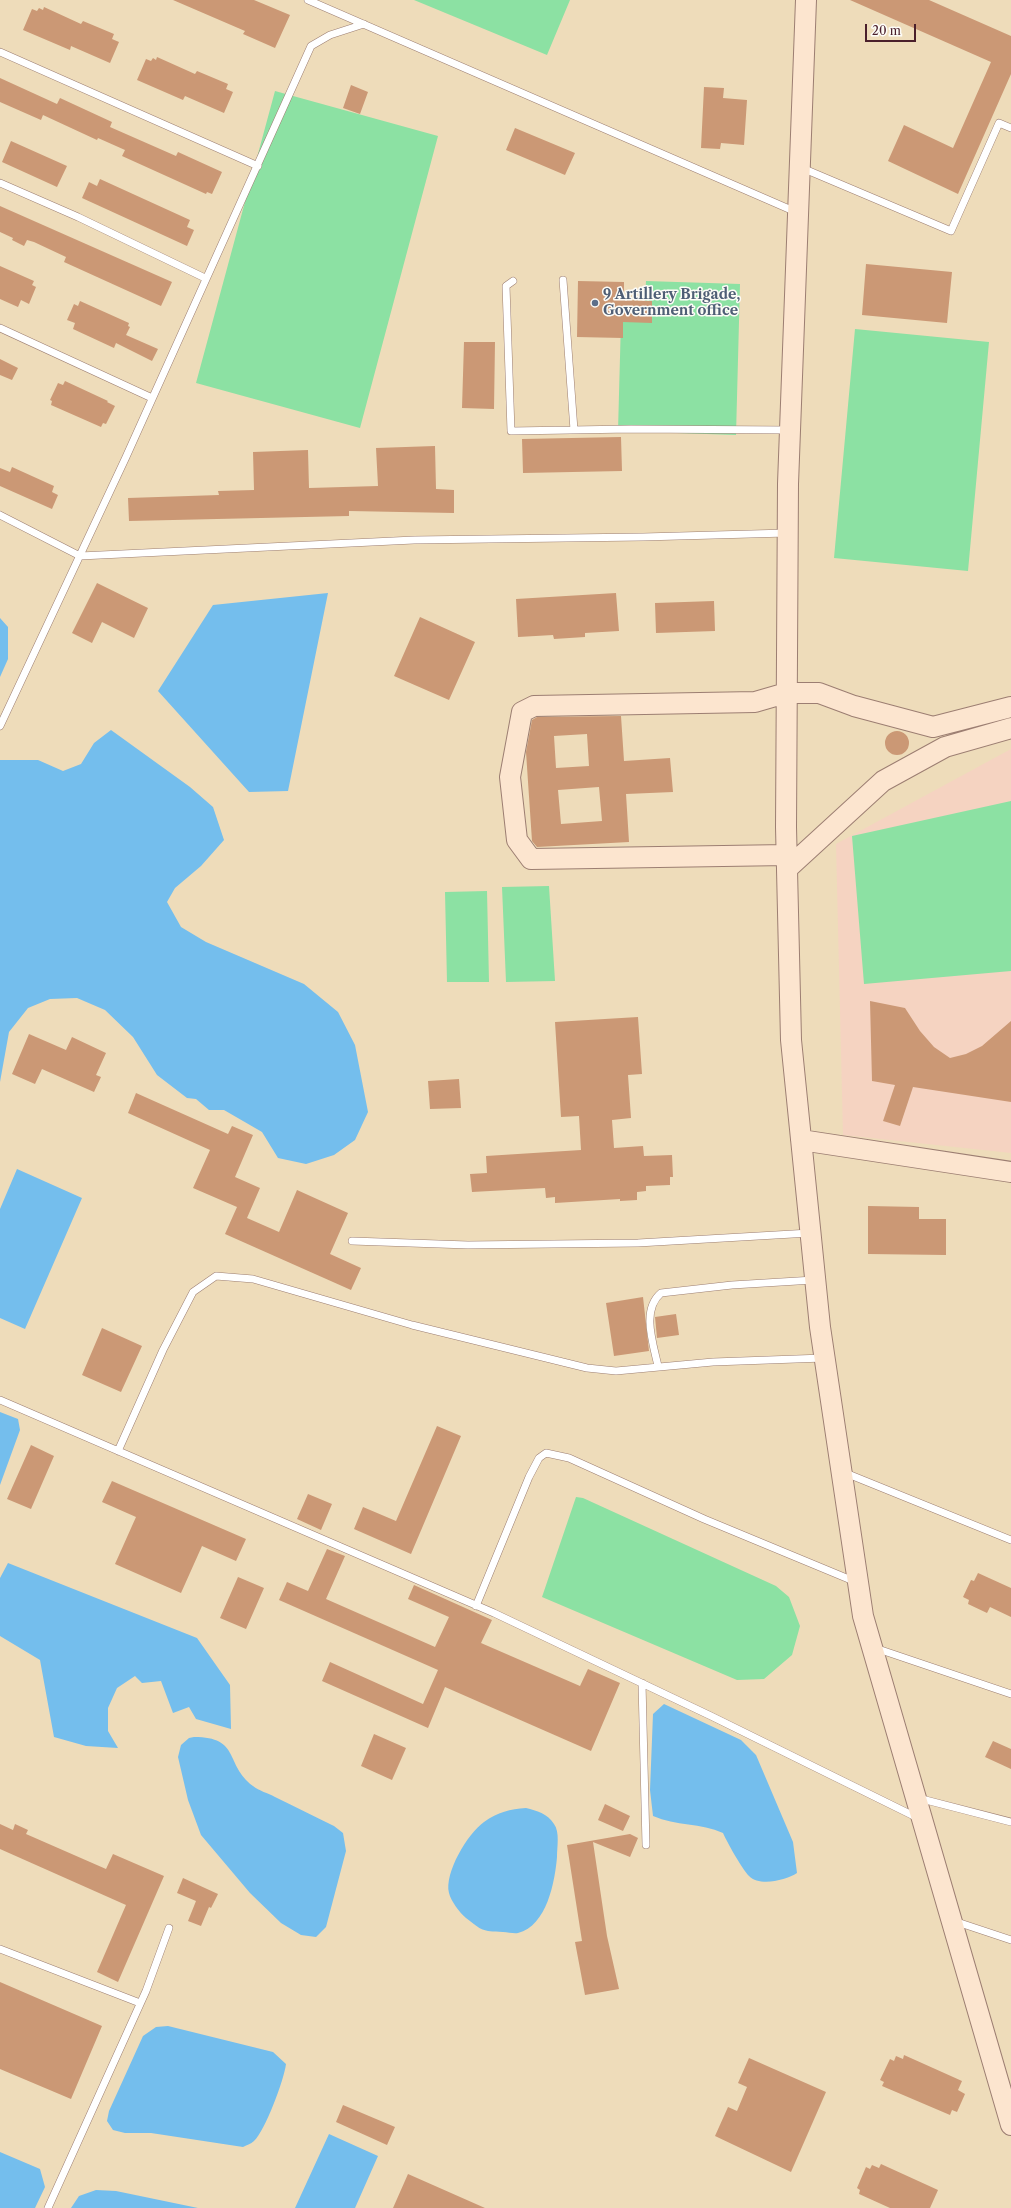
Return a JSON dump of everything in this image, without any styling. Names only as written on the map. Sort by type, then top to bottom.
[{"type":"street","points":[[806,0],[787,533],[787,862],[791,1040],[824,1358],[863,1616],[1011,2125]]},
{"type":"street","points":[[1011,707],[933,727],[861,708],[819,693],[786,693],[755,702],[534,706],[522,712],[510,777],[517,840],[531,859],[787,862],[883,781],[945,747],[1011,728]]},
{"type":"street","points":[[801,1140],[1011,1172]]},
{"type":"lane","points":[[308,0],[798,213]]},
{"type":"lane","points":[[0,726],[80,556],[205,278],[258,166],[311,46],[330,34],[364,24]]},
{"type":"lane","points":[[0,52],[258,166]]},
{"type":"lane","points":[[800,167],[951,231],[999,123],[1011,128]]},
{"type":"lane","points":[[0,182],[78,217],[205,278]]},
{"type":"lane","points":[[563,280],[574,430]]},
{"type":"lane","points":[[513,281],[506,286],[512,431],[790,430]]},
{"type":"lane","points":[[0,328],[152,398]]},
{"type":"lane","points":[[0,515],[80,556],[414,540],[643,537],[787,533]]},
{"type":"lane","points":[[352,1241],[468,1245],[638,1243],[810,1233]]},
{"type":"lane","points":[[118,1451],[163,1350],[193,1292],[216,1276],[253,1279],[412,1324],[587,1368],[616,1371],[658,1366],[824,1358]]},
{"type":"lane","points":[[658,1366],[649,1319],[654,1299],[661,1292],[732,1285],[815,1280]]},
{"type":"lane","points":[[0,1400],[476,1606],[642,1683],[922,1820]]},
{"type":"lane","points":[[476,1606],[529,1477],[539,1458],[546,1453],[569,1458],[704,1519],[858,1582]]},
{"type":"lane","points":[[841,1471],[1011,1540]]},
{"type":"lane","points":[[872,1648],[1011,1694]]},
{"type":"lane","points":[[642,1683],[646,1845]]},
{"type":"lane","points":[[915,1797],[1011,1822]]},
{"type":"lane","points":[[951,1920],[1011,1940]]},
{"type":"lane","points":[[48,2208],[140,2003],[169,1928]]},
{"type":"lane","points":[[0,1949],[140,2003]]},
{"type":"shaded area","points":[[1011,749],[1011,1153],[843,1135],[836,844]]},
{"type":"green space","points":[[414,0],[570,0],[547,55]]},
{"type":"green space","points":[[275,91],[438,136],[360,428],[196,383]]},
{"type":"green space","points":[[646,281],[740,284],[736,435],[618,431],[621,320],[644,320]]},
{"type":"green space","points":[[855,329],[989,342],[968,571],[834,558]]},
{"type":"green space","points":[[1011,801],[1011,971],[864,984],[852,836]]},
{"type":"green space","points":[[549,886],[555,981],[506,982],[502,887]]},
{"type":"green space","points":[[487,891],[489,982],[447,982],[445,892]]},
{"type":"green space","points":[[576,1497],[583,1498],[776,1586],[789,1597],[800,1626],[792,1655],[764,1679],[737,1680],[542,1597]]},
{"type":"water","points":[[328,593],[288,791],[249,792],[158,691],[213,605]]},
{"type":"water","points":[[0,618],[8,627],[8,659],[0,677]]},
{"type":"water","points":[[111,730],[190,787],[213,807],[224,840],[201,866],[175,888],[167,902],[181,927],[206,942],[304,984],[338,1012],[355,1045],[368,1112],[355,1140],[334,1155],[306,1164],[278,1158],[262,1132],[224,1110],[209,1110],[196,1099],[187,1098],[157,1075],[133,1037],[105,1010],[77,998],[50,999],[28,1008],[9,1032],[0,1082],[0,760],[38,760],[63,771],[81,764],[94,743]]},
{"type":"water","points":[[17,1169],[82,1198],[25,1329],[0,1318],[0,1209]]},
{"type":"water","points":[[0,1412],[18,1419],[20,1430],[0,1485]]},
{"type":"water","points":[[8,1563],[197,1638],[230,1685],[231,1729],[196,1719],[189,1707],[173,1713],[161,1681],[142,1683],[135,1676],[117,1688],[108,1708],[108,1731],[118,1748],[86,1746],[54,1737],[40,1660],[0,1636],[0,1578]]},
{"type":"water","points":[[664,1704],[741,1740],[756,1755],[793,1842],[797,1873],[780,1880],[766,1882],[754,1879],[749,1876],[742,1867],[723,1833],[653,1816],[650,1790],[653,1714]]},
{"type":"water","points":[[189,1738],[209,1738],[219,1742],[226,1747],[244,1778],[253,1786],[334,1826],[343,1833],[346,1851],[326,1927],[316,1937],[301,1935],[281,1923],[250,1893],[201,1835],[188,1800],[178,1757],[181,1745]]},
{"type":"water","points":[[526,1808],[542,1813],[548,1817],[556,1827],[558,1835],[556,1867],[548,1901],[536,1922],[528,1929],[518,1933],[483,1930],[463,1916],[450,1896],[448,1885],[450,1875],[459,1854],[478,1827],[494,1816],[504,1812]]},
{"type":"water","points":[[168,2026],[273,2052],[286,2064],[278,2093],[263,2127],[253,2142],[243,2147],[151,2133],[125,2133],[113,2130],[107,2121],[109,2111],[143,2036],[156,2027]]},
{"type":"water","points":[[329,2134],[378,2156],[355,2208],[295,2208]]},
{"type":"water","points":[[0,2152],[40,2169],[45,2187],[35,2208],[0,2208]]},
{"type":"water","points":[[96,2190],[116,2191],[198,2208],[71,2208],[79,2196]]},
{"type":"building","points":[[173,0],[254,0],[290,15],[275,48],[243,34],[245,31]]},
{"type":"building","points":[[850,0],[929,0],[1011,36],[1011,74],[958,194],[888,161],[904,125],[953,148],[991,62]]},
{"type":"building","points":[[44,7],[81,24],[83,21],[114,34],[112,39],[119,42],[110,63],[71,46],[70,50],[23,30],[32,9],[37,11],[39,8],[43,10]]},
{"type":"building","points":[[157,57],[195,74],[197,71],[228,84],[226,89],[233,92],[224,113],[185,96],[183,100],[137,80],[146,59],[151,61],[153,58],[156,60]]},
{"type":"building","points":[[0,78],[57,104],[60,98],[112,122],[110,127],[176,156],[178,152],[222,172],[212,194],[207,192],[206,194],[122,156],[125,150],[98,138],[97,140],[43,115],[41,120],[0,102]]},
{"type":"building","points":[[351,85],[368,92],[360,114],[343,108]]},
{"type":"building","points":[[704,87],[724,88],[723,98],[747,100],[744,145],[721,143],[720,149],[701,148]]},
{"type":"building","points":[[515,128],[575,153],[565,175],[506,150]]},
{"type":"building","points":[[11,141],[67,166],[57,187],[2,162]]},
{"type":"building","points":[[100,179],[190,220],[187,227],[194,230],[187,246],[82,198],[89,182],[97,186]]},
{"type":"building","points":[[0,206],[172,282],[161,306],[64,262],[66,257],[34,242],[27,240],[24,246],[12,240],[13,238],[0,232]]},
{"type":"building","points":[[866,264],[952,272],[947,323],[862,315]]},
{"type":"building","points":[[0,266],[34,281],[32,285],[36,287],[29,304],[21,300],[18,307],[0,299]]},
{"type":"building","points":[[578,281],[624,282],[624,300],[652,301],[652,323],[623,322],[623,338],[577,337]]},
{"type":"building","points":[[80,301],[129,323],[128,326],[130,327],[126,335],[158,349],[152,361],[116,343],[114,348],[73,329],[75,323],[67,320],[74,304],[78,306]]},
{"type":"building","points":[[464,342],[495,342],[494,409],[462,408]]},
{"type":"building","points":[[0,359],[18,368],[12,380],[0,375]]},
{"type":"building","points":[[65,381],[108,401],[107,402],[115,406],[106,424],[103,423],[101,427],[51,405],[52,401],[50,400],[58,383],[63,385]]},
{"type":"building","points":[[621,437],[622,471],[523,473],[522,439]]},
{"type":"building","points":[[435,446],[436,489],[454,490],[454,513],[349,511],[349,516],[129,521],[128,498],[219,495],[218,491],[254,490],[253,452],[308,450],[309,488],[378,486],[376,448]]},
{"type":"building","points":[[12,467],[54,486],[52,492],[58,495],[52,509],[0,486],[0,468],[10,472]]},
{"type":"building","points":[[97,583],[148,608],[134,638],[102,622],[92,643],[72,633]]},
{"type":"building","points":[[616,593],[619,631],[585,633],[585,637],[554,639],[553,635],[518,637],[516,599]]},
{"type":"building","points":[[714,601],[715,631],[656,633],[655,603]]},
{"type":"building","points":[[420,617],[475,642],[449,700],[394,676]]},
{"type":"building","points":[[621,716],[624,761],[670,758],[673,792],[626,794],[629,842],[537,847],[532,841],[526,752],[532,720],[537,717]],"holes":[[[587,734],[589,766],[556,768],[554,736]],[[599,787],[602,821],[561,824],[558,790]]]},
{"type":"building","points":[[897,731],[906,734],[909,743],[906,752],[897,755],[888,752],[885,743],[888,734]]},
{"type":"building","points":[[870,1001],[905,1008],[920,1031],[934,1047],[950,1058],[966,1054],[982,1046],[1011,1021],[1011,1102],[913,1087],[900,1126],[883,1121],[895,1085],[872,1081]]},
{"type":"building","points":[[638,1017],[642,1074],[628,1075],[631,1118],[612,1120],[614,1148],[643,1146],[644,1156],[672,1155],[673,1177],[670,1177],[670,1185],[646,1186],[646,1191],[637,1192],[637,1200],[620,1201],[620,1199],[555,1203],[555,1197],[546,1198],[545,1188],[472,1192],[470,1174],[487,1173],[486,1156],[581,1150],[579,1116],[561,1117],[555,1022]]},
{"type":"building","points":[[29,1034],[66,1050],[72,1037],[106,1053],[96,1075],[101,1077],[94,1092],[42,1069],[35,1084],[12,1074]]},
{"type":"building","points":[[459,1079],[461,1108],[430,1109],[428,1081]]},
{"type":"building","points":[[136,1093],[228,1134],[232,1126],[253,1135],[235,1177],[260,1188],[247,1218],[279,1232],[297,1190],[348,1213],[330,1254],[361,1268],[351,1290],[225,1234],[237,1207],[193,1188],[210,1150],[128,1113]]},
{"type":"building","points":[[868,1206],[919,1207],[919,1219],[946,1219],[946,1255],[868,1254]]},
{"type":"building","points":[[643,1297],[649,1351],[614,1356],[606,1303]]},
{"type":"building","points":[[676,1314],[679,1335],[657,1338],[655,1317]]},
{"type":"building","points":[[102,1328],[142,1346],[121,1392],[82,1375]]},
{"type":"building","points":[[437,1426],[461,1436],[411,1554],[354,1529],[363,1507],[396,1521]]},
{"type":"building","points":[[31,1445],[54,1456],[31,1509],[7,1499]]},
{"type":"building","points":[[112,1481],[246,1539],[236,1561],[202,1546],[181,1593],[115,1564],[136,1517],[102,1502]]},
{"type":"building","points":[[308,1494],[332,1504],[321,1530],[297,1519]]},
{"type":"building","points":[[327,1549],[345,1556],[326,1599],[435,1647],[449,1617],[408,1599],[414,1585],[492,1620],[481,1643],[580,1686],[588,1669],[620,1683],[591,1751],[445,1687],[428,1728],[322,1681],[330,1662],[423,1704],[438,1670],[279,1600],[287,1582],[308,1591]]},
{"type":"building","points":[[978,1573],[1011,1588],[1011,1617],[990,1607],[987,1613],[968,1604],[969,1600],[963,1597],[971,1580],[974,1581]]},
{"type":"building","points":[[238,1577],[264,1588],[246,1629],[220,1618]]},
{"type":"building","points":[[374,1734],[406,1748],[392,1780],[361,1766]]},
{"type":"building","points":[[993,1741],[1011,1749],[1011,1769],[985,1757]]},
{"type":"building","points":[[605,1804],[630,1816],[623,1831],[598,1820]]},
{"type":"building","points":[[0,1824],[13,1830],[15,1824],[28,1830],[26,1834],[106,1869],[113,1854],[164,1876],[118,1982],[97,1972],[126,1905],[0,1849]]},
{"type":"building","points":[[630,1834],[638,1838],[630,1857],[593,1842],[607,1936],[619,1989],[585,1995],[575,1942],[582,1941],[567,1845]]},
{"type":"building","points":[[183,1878],[218,1894],[211,1908],[209,1907],[201,1926],[188,1921],[196,1901],[177,1893]]},
{"type":"building","points":[[0,1982],[102,2026],[71,2099],[0,2069]]},
{"type":"building","points":[[904,2055],[962,2081],[958,2090],[965,2094],[957,2112],[952,2110],[950,2115],[882,2086],[884,2082],[880,2080],[890,2059],[894,2061],[896,2056],[903,2059]]},
{"type":"building","points":[[749,2058],[826,2092],[791,2172],[715,2136],[728,2107],[737,2111],[747,2087],[738,2083]]},
{"type":"building","points":[[343,2105],[395,2127],[387,2145],[336,2122]]},
{"type":"building","points":[[881,2164],[938,2190],[930,2208],[890,2208],[859,2194],[860,2190],[857,2188],[866,2167],[870,2169],[872,2165],[879,2168]]},
{"type":"building","points":[[408,2174],[485,2208],[393,2208]]},
{"type":"place","name":"9 Artillery Brigade, Government office","points":[[595,303]]}]
